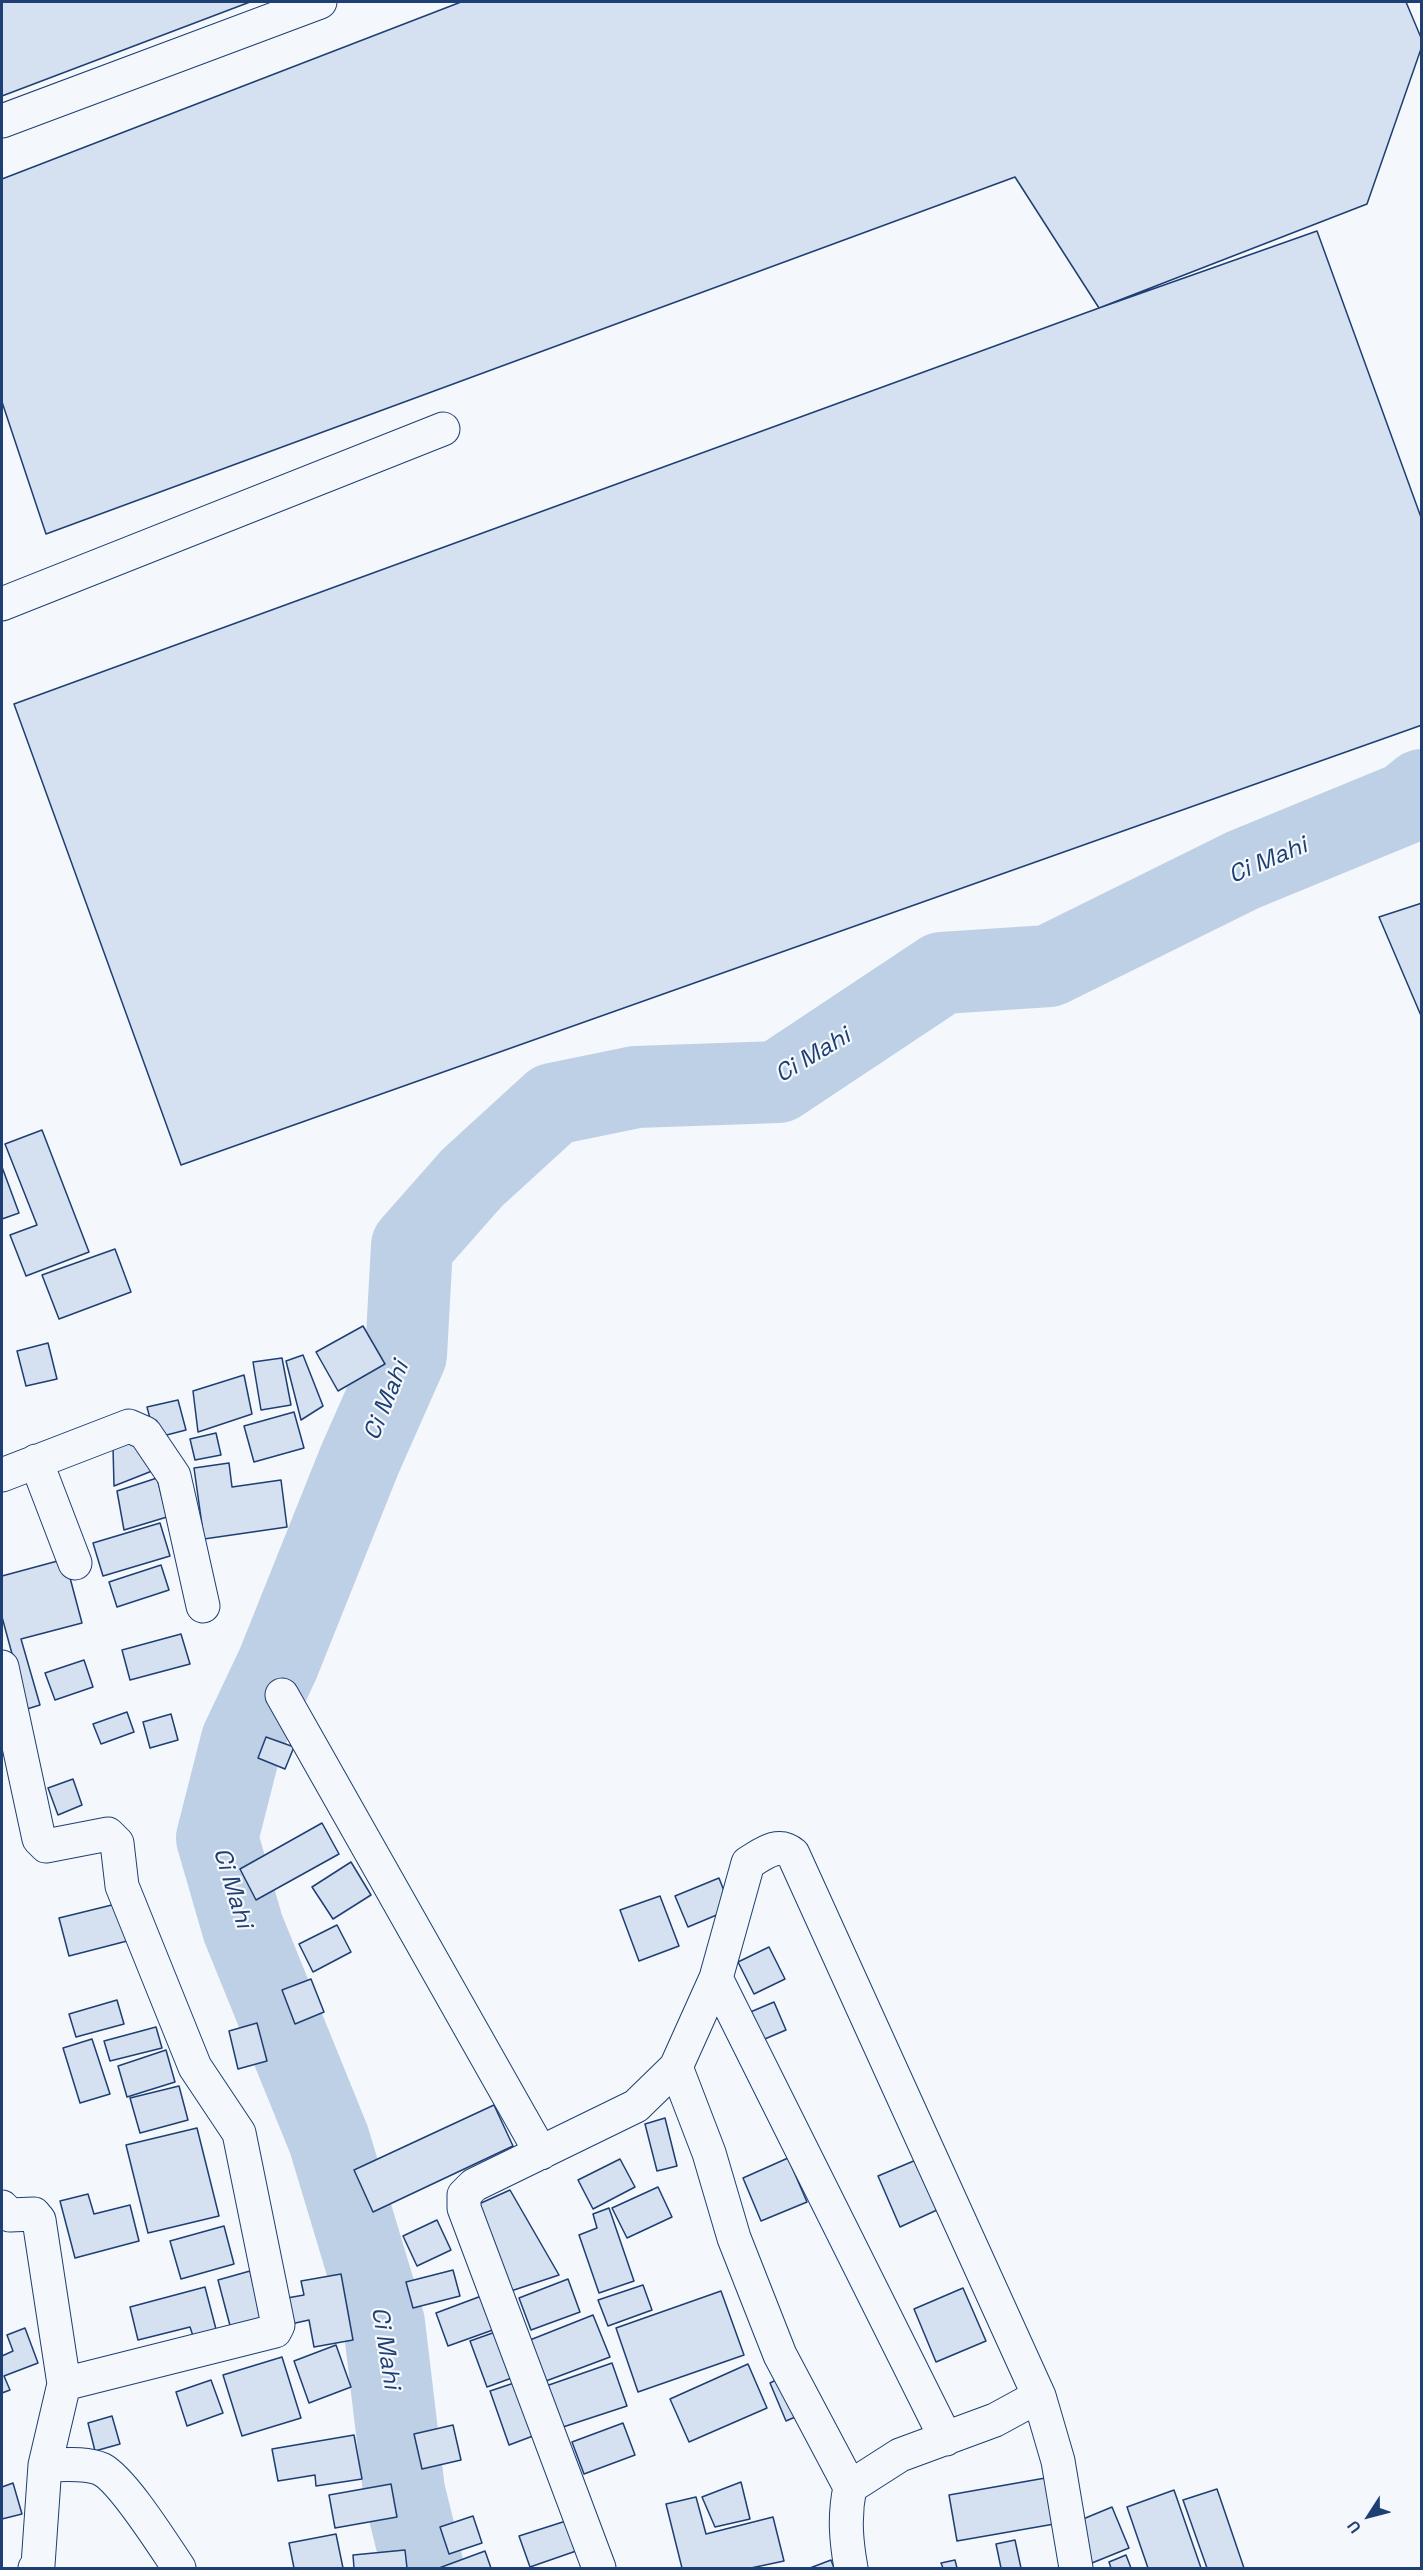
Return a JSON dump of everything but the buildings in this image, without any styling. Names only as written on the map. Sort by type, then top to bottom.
[{"type":"street","points":[[2,121],[320,2]]},
{"type":"street","points":[[2,604],[442,429]]},
{"type":"street","points":[[2,1475],[129,1426],[146,1432],[174,1476],[203,1606]]},
{"type":"street","points":[[36,1461],[75,1563]]},
{"type":"street","points":[[2,1667],[39,1839],[46,1846],[108,1834],[117,1843],[122,1886],[195,2067],[239,2133],[278,2325],[275,2331],[64,2384]]},
{"type":"street","points":[[282,1695],[541,2152]]},
{"type":"street","points":[[599,2568],[464,2208],[464,2195],[474,2185],[636,2106],[676,2067],[716,1978],[748,1863],[778,1847],[786,1848],[793,1854],[1039,2396],[1058,2461],[1076,2568]]},
{"type":"street","points":[[716,1978],[946,2439]]},
{"type":"street","points":[[676,2067],[709,2154],[734,2238],[780,2355],[850,2487],[845,2513],[851,2568]]},
{"type":"street","points":[[2,2208],[10,2215],[34,2214],[39,2220],[64,2384],[45,2465],[38,2565],[35,2568]]},
{"type":"street","points":[[850,2487],[900,2455],[995,2420],[1039,2396]]},
{"type":"street","points":[[45,2465],[86,2466],[100,2469],[112,2478],[145,2518],[179,2568]]},
{"type":"waterway","name":"Ci Mahi","points":[[423,2568],[404,2491],[384,2323],[329,2140],[243,1928],[217,1838],[242,1740],[278,1664],[360,1459],[406,1355],[412,1246],[472,1178],[553,1104],[636,1087],[778,1082],[942,973],[1049,966],[1243,870],[1406,803],[1422,790]]}]
